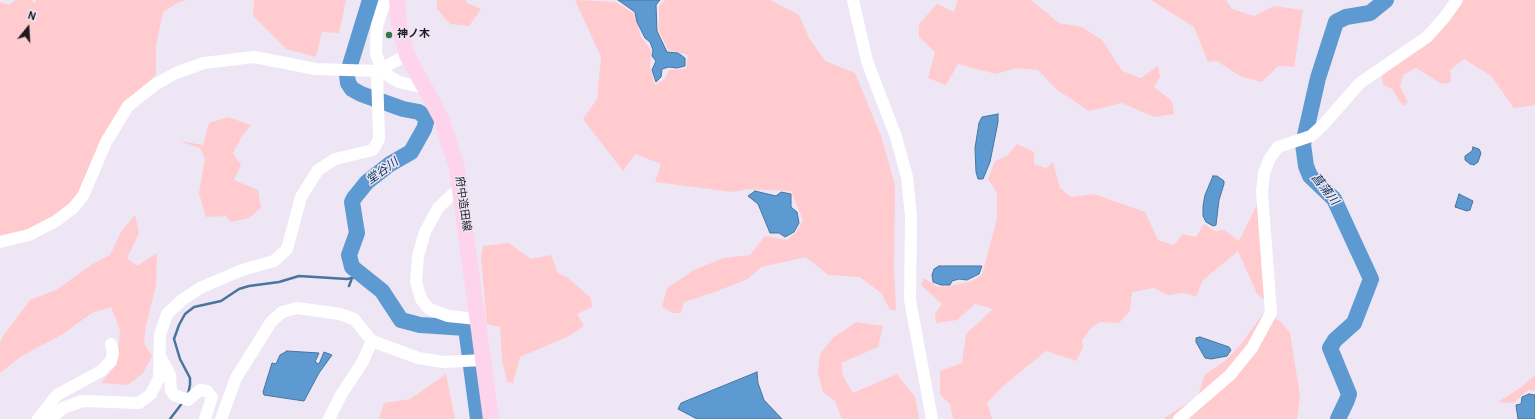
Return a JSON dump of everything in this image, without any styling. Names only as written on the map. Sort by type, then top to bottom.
[{"type":"main road","name":"府中造田線","points":[[396,0],[399,25],[407,55],[441,118],[447,132],[457,168],[477,319],[474,361],[491,419]]},
{"type":"street","points":[[51,419],[62,408],[82,401],[139,403],[151,394],[159,378],[161,358],[160,335],[167,314],[182,300],[200,288],[242,270],[274,261],[287,249],[301,197],[318,170],[335,159],[373,150],[379,139],[379,70],[376,54],[377,26],[384,4],[396,0]]},
{"type":"street","points":[[853,0],[859,35],[869,67],[896,137],[907,177],[911,217],[910,300],[932,419]]},
{"type":"street","points":[[1179,419],[1230,375],[1252,348],[1267,323],[1271,313],[1264,243],[1262,192],[1264,173],[1278,147],[1311,136],[1323,125],[1360,83],[1427,37],[1444,18],[1457,0]]},
{"type":"street","points":[[0,242],[29,236],[56,221],[73,208],[83,196],[106,142],[128,106],[156,84],[176,73],[204,63],[254,57],[316,69],[379,70],[407,55]]},
{"type":"street","points":[[379,70],[399,82],[424,88]]},
{"type":"street","points":[[459,188],[438,208],[425,232],[418,256],[416,282],[421,299],[429,309],[448,316],[477,319]]},
{"type":"street","points":[[221,419],[236,378],[271,322],[282,312],[297,308],[340,314],[354,319],[372,341],[418,358],[444,362],[474,361]]},
{"type":"street","points":[[329,419],[341,395],[362,363],[372,341]]},
{"type":"street","points":[[38,419],[57,395],[101,371],[111,361],[113,353],[111,344]]},
{"type":"street","points":[[161,358],[170,375],[171,391],[174,395],[185,400],[200,390],[207,391],[212,397],[205,419]]},
{"type":"shaded area","points":[[16,0],[31,0],[35,3],[36,0],[187,0],[179,2],[163,12],[156,45],[156,75],[133,95],[94,173],[73,202],[38,228],[0,239],[0,2],[9,5]]},
{"type":"shaded area","points":[[254,0],[346,0],[339,33],[322,32],[316,57],[286,49],[253,16]]},
{"type":"shaded area","points":[[437,0],[465,0],[467,3],[481,9],[469,26],[450,24],[437,9]]},
{"type":"shaded area","points":[[575,0],[615,2],[635,14],[641,37],[651,50],[650,68],[655,85],[665,79],[669,70],[686,69],[688,55],[668,50],[659,31],[659,6],[665,0],[770,0],[799,15],[809,38],[825,61],[855,73],[881,136],[895,185],[894,270],[896,310],[890,310],[881,293],[860,277],[828,275],[806,257],[761,267],[748,279],[684,302],[681,313],[673,313],[662,307],[667,288],[694,270],[724,258],[750,255],[765,236],[787,240],[797,231],[803,220],[791,191],[748,189],[732,192],[655,182],[661,164],[635,154],[623,171],[583,119],[597,99],[601,57]]},
{"type":"shaded area","points":[[958,0],[1031,0],[1059,23],[1082,27],[1102,40],[1122,71],[1141,78],[1158,66],[1160,77],[1154,87],[1172,101],[1174,114],[1154,117],[1122,103],[1089,111],[1056,89],[1038,70],[1017,68],[996,74],[958,64],[946,85],[928,78],[935,52],[919,37],[919,24],[937,4],[954,12]]},
{"type":"shaded area","points":[[1151,0],[1226,0],[1232,9],[1254,16],[1274,6],[1303,10],[1294,67],[1278,66],[1262,82],[1240,76],[1217,61],[1208,62],[1194,27]]},
{"type":"shaded area","points":[[1462,0],[1535,0],[1535,105],[1514,108],[1491,76],[1464,59],[1450,70],[1451,82],[1442,84],[1416,68],[1403,75],[1400,87],[1408,102],[1403,106],[1392,89],[1383,85],[1382,72]]},
{"type":"shaded area","points":[[228,117],[251,125],[242,136],[233,153],[241,165],[234,180],[258,190],[261,208],[249,218],[231,222],[226,216],[206,217],[199,193],[205,159],[200,148],[179,141],[203,145],[209,123]]},
{"type":"shaded area","points":[[1017,144],[1034,152],[1034,164],[1046,168],[1053,162],[1060,188],[1071,197],[1094,194],[1145,212],[1158,240],[1174,245],[1183,234],[1196,237],[1204,224],[1215,231],[1224,230],[1239,241],[1259,201],[1266,301],[1257,294],[1238,251],[1203,280],[1196,297],[1184,293],[1168,295],[1154,288],[1132,292],[1130,311],[1119,323],[1099,322],[1090,329],[1082,341],[1083,347],[1076,361],[1046,351],[1002,387],[987,403],[992,419],[953,419],[950,404],[940,395],[940,371],[962,363],[966,334],[993,309],[975,304],[957,320],[936,323],[935,314],[942,304],[921,285],[924,278],[938,287],[951,286],[972,281],[982,275],[997,219],[997,193],[988,179],[995,161],[1007,156]]},
{"type":"shaded area","points":[[135,215],[139,233],[127,258],[137,266],[157,253],[156,286],[146,325],[144,343],[152,356],[143,373],[128,385],[101,383],[117,364],[120,330],[111,307],[92,313],[63,334],[20,357],[0,373],[0,343],[3,336],[30,300],[56,290],[91,265],[110,255],[121,232]]},
{"type":"shaded area","points":[[509,243],[531,259],[551,255],[558,273],[567,277],[591,298],[592,307],[577,314],[584,326],[567,337],[520,357],[513,383],[507,382],[502,360],[500,327],[487,324],[481,257],[483,246]]},
{"type":"shaded area","points":[[1263,314],[1280,321],[1290,333],[1300,396],[1297,419],[1163,419],[1198,396],[1205,374],[1224,362],[1241,344]]},
{"type":"shaded area","points":[[856,322],[883,326],[878,347],[841,363],[843,376],[853,393],[897,374],[915,397],[919,419],[842,419],[835,401],[823,392],[818,373],[820,354],[833,338]]},
{"type":"shaded area","points":[[446,374],[455,419],[379,419],[384,403],[410,399]]},
{"type":"shaded area","points":[[1535,375],[1535,391],[1528,390],[1513,403],[1498,402],[1520,388]]},
{"type":"water","points":[[618,0],[660,0],[656,5],[657,31],[667,52],[678,53],[685,58],[685,66],[662,69],[661,77],[656,82],[652,70],[656,61],[652,56],[653,50],[650,42],[645,38],[637,22],[635,12]]},
{"type":"water","points":[[998,114],[998,122],[990,162],[983,179],[978,179],[976,172],[975,148],[979,123],[982,117]]},
{"type":"water","points":[[1473,147],[1479,149],[1481,153],[1478,162],[1474,165],[1465,160],[1465,156],[1472,151]]},
{"type":"water","points":[[1213,176],[1217,176],[1224,181],[1224,184],[1219,200],[1216,225],[1213,226],[1206,222],[1203,216],[1203,206],[1205,195]]},
{"type":"water","points":[[755,191],[776,196],[781,192],[791,194],[791,207],[797,212],[799,223],[794,232],[785,237],[779,233],[770,233],[758,204],[748,196]]},
{"type":"water","points":[[1459,194],[1473,201],[1470,210],[1467,211],[1455,207]]},
{"type":"water","points":[[939,266],[982,266],[979,274],[967,280],[959,279],[952,281],[950,285],[941,285],[933,282],[932,275],[934,269]]},
{"type":"water","points":[[1200,337],[1229,347],[1231,350],[1227,356],[1211,359],[1205,358],[1196,342],[1196,338]]},
{"type":"water","points":[[287,351],[319,353],[315,362],[319,364],[324,352],[332,355],[319,373],[304,401],[264,395],[263,392],[272,363],[276,364],[280,355]]},
{"type":"water","points":[[757,372],[758,383],[764,400],[782,419],[697,419],[678,409],[681,403]]},
{"type":"water","points":[[1529,394],[1535,395],[1535,419],[1518,419],[1516,405],[1521,404],[1522,397]]},
{"type":"waterway","name":"堂谷川","points":[[370,0],[347,75],[348,83],[352,89],[361,94],[403,109],[419,112],[427,119],[424,129],[411,152],[390,164],[367,182],[354,198],[352,202],[357,233],[349,255],[352,267],[382,291],[401,320],[420,325],[466,328],[478,419]]},
{"type":"waterway","name":"菖蒲川","points":[[1338,419],[1349,394],[1330,348],[1335,340],[1354,323],[1371,279],[1334,199],[1310,176],[1306,166],[1303,144],[1318,78],[1336,22],[1346,17],[1370,13],[1386,0]]},
{"type":"waterway","points":[[188,394],[190,378],[180,359],[174,339],[185,314],[194,307],[221,301],[239,289],[249,286],[279,282],[299,276],[347,279],[361,276]]},
{"type":"waterway","points":[[349,286],[352,278]]},
{"type":"waterway","points":[[170,419],[183,402]]},
{"type":"place","name":"神ノ木","points":[[389,35]]}]
